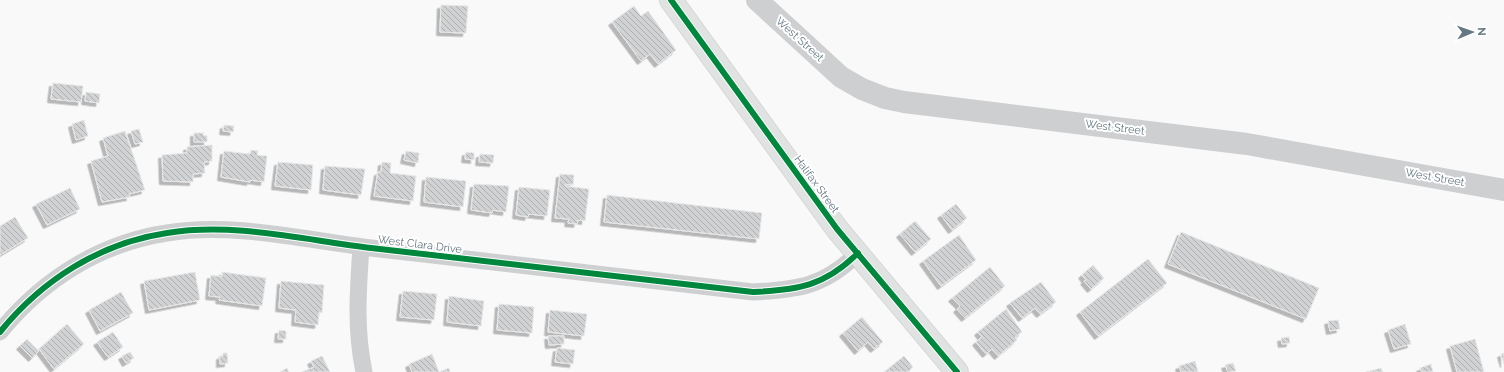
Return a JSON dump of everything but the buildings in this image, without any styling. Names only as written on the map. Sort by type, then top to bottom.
[{"type":"main road","name":"Halifax Street","points":[[674,1],[733,88],[814,198],[858,254],[957,372]]},
{"type":"street","name":"West Street","points":[[767,3],[841,77],[862,89],[885,98],[904,102],[1248,144],[1504,190]]},
{"type":"street","name":"West Clara Drive","points":[[0,332],[16,312],[44,287],[75,266],[95,255],[130,241],[166,233],[204,229],[236,230],[361,247],[754,292],[783,291],[805,286],[825,279],[843,268],[858,254]]},
{"type":"street","points":[[361,247],[357,311],[359,346],[364,372]]},
{"type":"cycle path","points":[[671,0],[837,229],[957,372]]},
{"type":"cycle path","points":[[0,332],[16,313],[34,296],[54,280],[96,255],[119,245],[142,238],[192,230],[269,233],[371,248],[753,292],[784,290],[810,284],[834,273],[858,253]]}]
